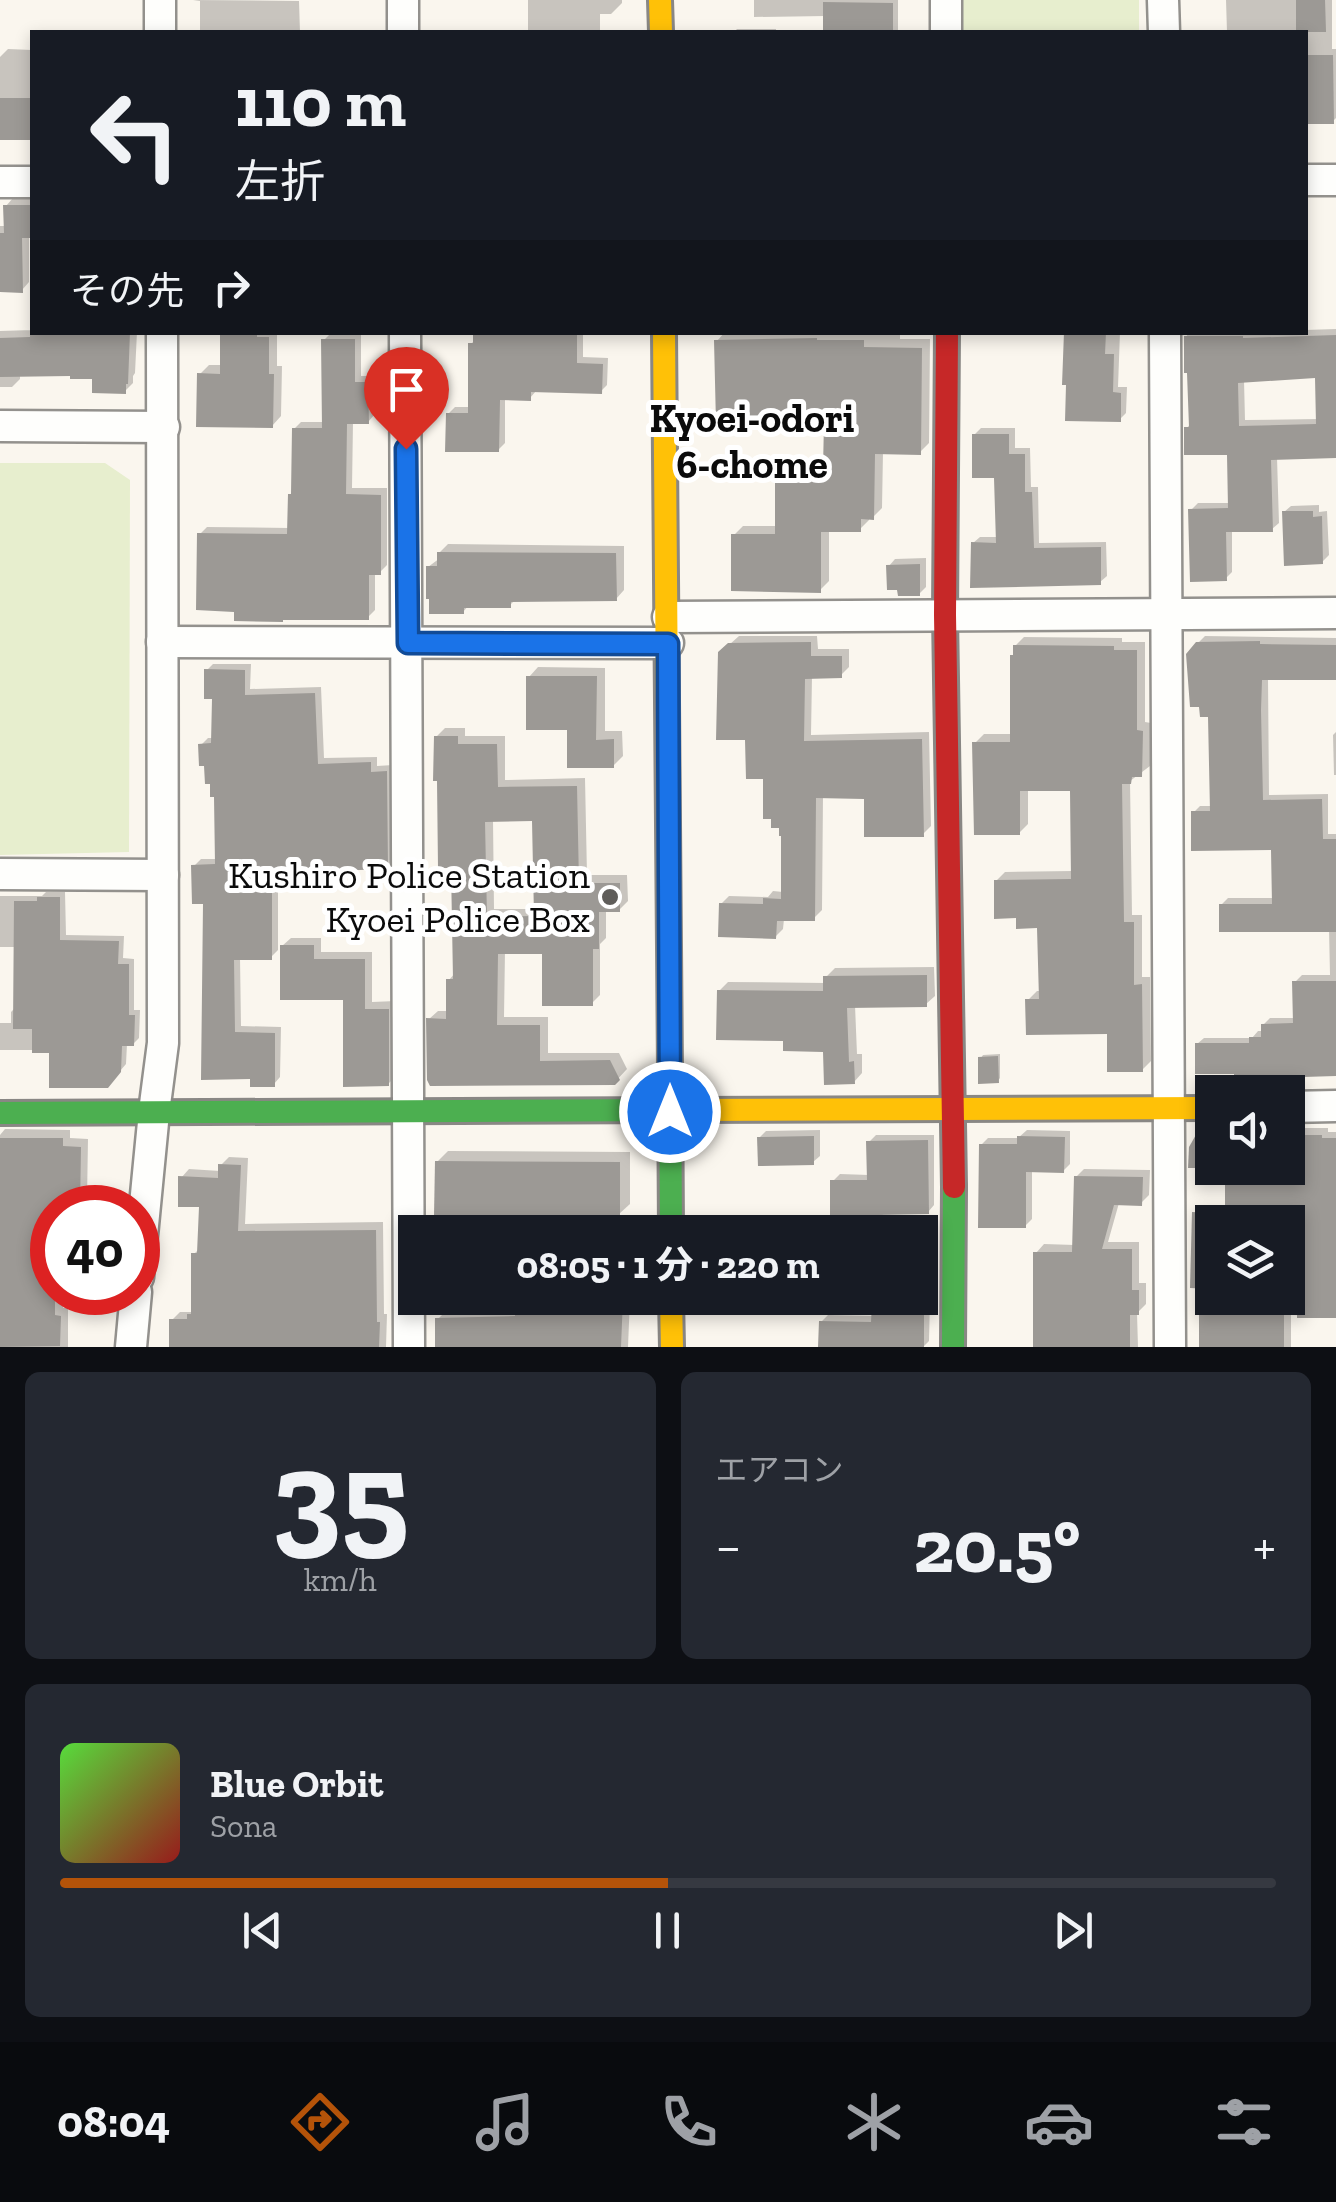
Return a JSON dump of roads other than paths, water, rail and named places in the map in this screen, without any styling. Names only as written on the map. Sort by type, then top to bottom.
[{"type":"street","points":[[160,0],[160,30]]},
{"type":"street","points":[[403,0],[404,30]]},
{"type":"street","points":[[660,0],[660,30]]},
{"type":"street","points":[[946,0],[946,30]]},
{"type":"street","points":[[1164,0],[1164,30]]},
{"type":"street","points":[[1308,180],[1336,180]]},
{"type":"street","points":[[0,182],[30,182]]},
{"type":"street","points":[[147,1185],[164,1044],[162,335]]},
{"type":"street","points":[[405,335],[409,1347]]},
{"type":"street","points":[[664,335],[671,1215]]},
{"type":"street","points":[[947,335],[945,615],[954,1110],[953,1347]]},
{"type":"street","points":[[1165,335],[1170,1347]]},
{"type":"street","points":[[0,426],[164,427]]},
{"type":"street","points":[[162,642],[408,643],[945,615],[1336,613]]},
{"type":"street","points":[[0,874],[163,875]]},
{"type":"street","points":[[1305,1107],[1336,1106]]},
{"type":"street","points":[[0,1114],[1195,1108]]},
{"type":"street","points":[[130,1347],[133,1315]]},
{"type":"street","points":[[671,1315],[672,1347]]},
{"type":"place","name":"Kushiro Police Station Kyoei Police Box","points":[[610,897]]},
{"type":"district","name":"Kyoei-odori 6-chome","points":[[752,441]]}]
